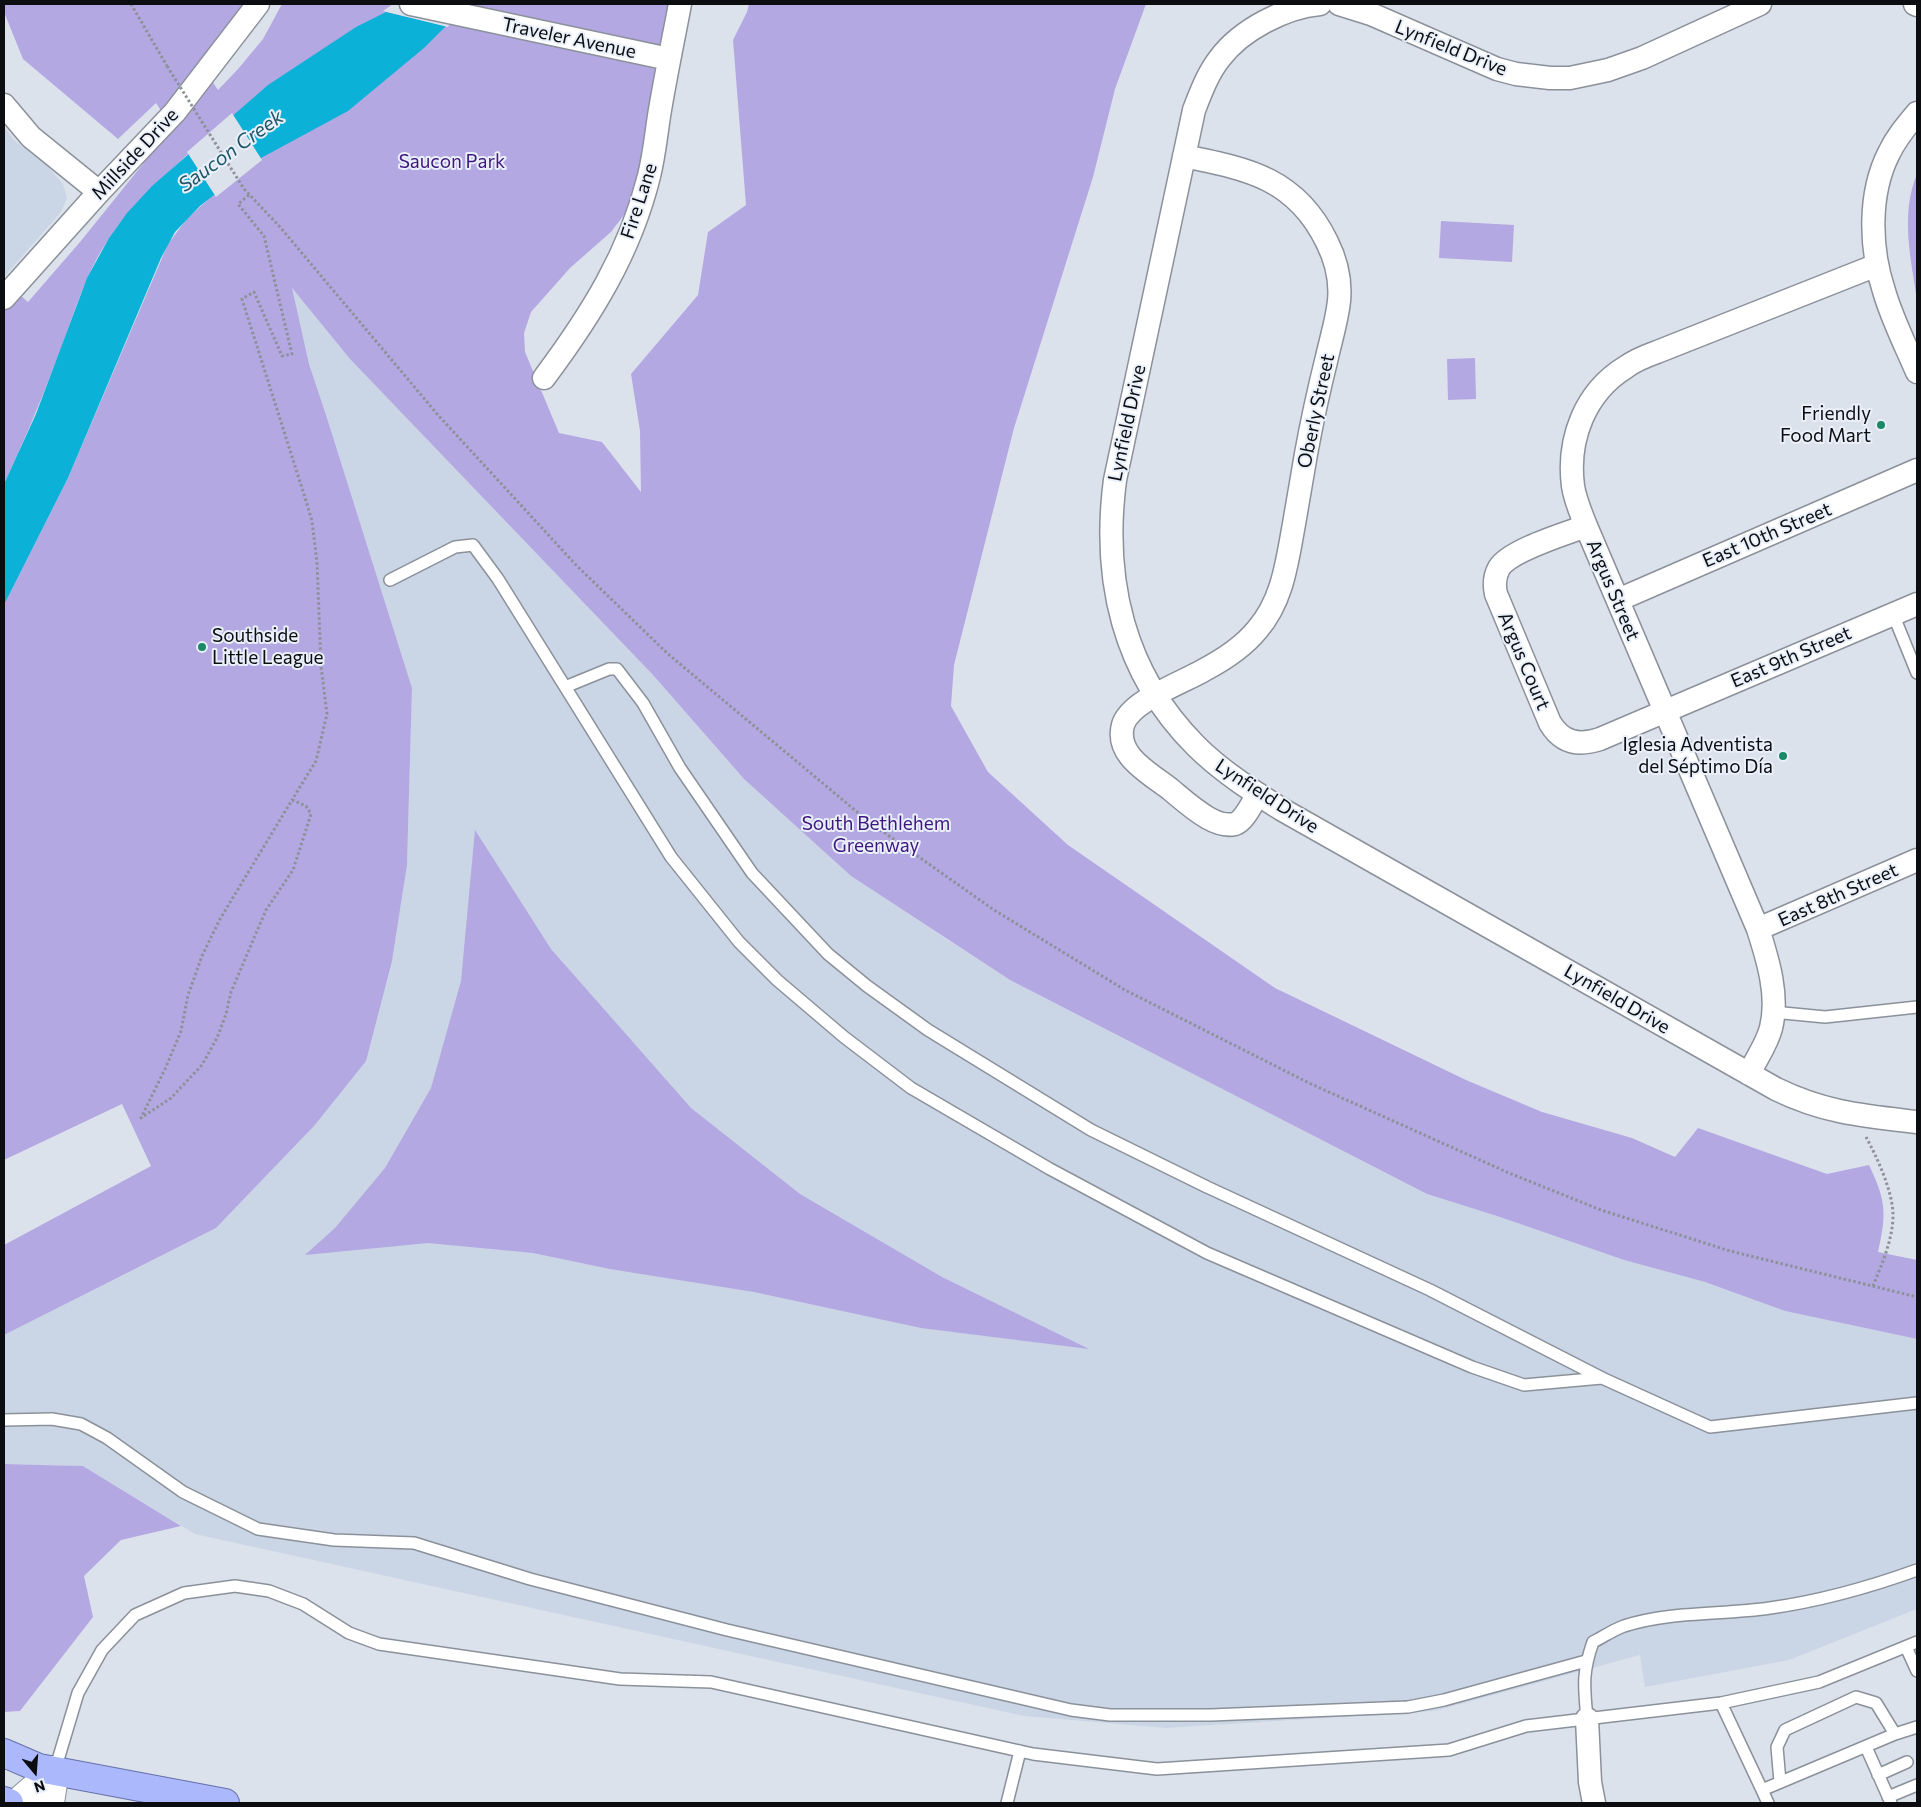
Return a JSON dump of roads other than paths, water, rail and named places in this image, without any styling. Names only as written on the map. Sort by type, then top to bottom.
[{"type":"highway","points":[[4,1753],[39,1768],[224,1803]]},
{"type":"highway","points":[[4,1800],[9,1803]]},
{"type":"street","name":"Millside Drive","points":[[4,298],[99,192],[175,112],[258,4]]},
{"type":"street","name":"Traveler Avenue","points":[[411,4],[669,59]]},
{"type":"street","name":"Fire Lane","points":[[544,378],[577,334],[600,298],[638,214],[649,177],[680,4]]},
{"type":"street","name":"Lynfield Drive","points":[[1340,4],[1371,14],[1497,69],[1516,74],[1550,78],[1587,75],[1626,64],[1760,4]]},
{"type":"street","name":"Lynfield Drive","points":[[1305,5],[1266,21],[1241,38],[1220,58],[1196,103],[1115,480],[1110,526],[1114,586],[1122,622],[1136,661],[1156,696],[1196,746],[1226,772],[1258,794],[1792,1097],[1813,1105],[1861,1116],[1917,1122]]},
{"type":"street","points":[[4,105],[31,137],[99,192]]},
{"type":"street","points":[[1917,113],[1896,140],[1888,155],[1878,184],[1874,221],[1878,265],[1884,292],[1917,372]]},
{"type":"street","name":"Oberly Street","points":[[1184,156],[1254,174],[1283,188],[1304,205],[1319,227],[1332,252],[1338,275],[1340,300],[1312,419],[1286,570],[1274,604],[1258,629],[1234,651],[1205,670],[1134,710],[1123,726],[1122,734],[1125,749],[1136,763],[1207,818],[1222,824],[1237,823],[1243,818],[1258,794]]},
{"type":"street","name":"Argus Street","points":[[1754,1077],[1768,1036],[1773,1012],[1771,976],[1758,929],[1586,526],[1573,487],[1575,437],[1582,414],[1589,404],[1614,376],[1638,360],[1878,265]]},
{"type":"street","name":"East 10th Street","points":[[1618,600],[1917,470]]},
{"type":"street","name":"Argus Court","points":[[1586,526],[1510,557],[1499,568],[1494,580],[1496,594],[1550,723],[1554,731],[1566,740],[1582,743],[1600,739],[1665,711]]},
{"type":"street","name":"East 9th Street","points":[[1665,711],[1917,604]]},
{"type":"street","name":"East 8th Street","points":[[1758,929],[1917,860]]},
{"type":"street","points":[[1587,1719],[1590,1782],[1594,1803]]},
{"type":"street","points":[[16,1803],[55,1770]]},
{"type":"street","points":[[50,1803],[55,1770]]},
{"type":"lane","points":[[390,580],[455,547],[473,545],[498,578],[671,857],[739,942],[777,980],[844,1037],[911,1088],[1050,1169],[1207,1253],[1472,1367],[1524,1385],[1602,1378]]},
{"type":"lane","points":[[1893,614],[1917,673]]},
{"type":"lane","points":[[565,687],[609,669],[617,669],[644,703],[680,768],[752,873],[828,954],[867,986],[928,1030],[1091,1130],[1207,1187],[1430,1290],[1602,1378],[1710,1427],[1917,1402]]},
{"type":"lane","points":[[1773,1012],[1825,1017],[1917,1007]]},
{"type":"lane","points":[[4,1420],[52,1418],[81,1424],[107,1438],[183,1492],[258,1529],[334,1540],[414,1543],[530,1579],[727,1630],[1071,1710],[1110,1715],[1202,1715],[1408,1707],[1444,1700],[1586,1661]]},
{"type":"lane","points":[[1587,1719],[1583,1684],[1586,1661],[1593,1642],[1623,1626],[1666,1617],[1770,1608],[1846,1592],[1884,1582],[1917,1570]]},
{"type":"lane","points":[[55,1770],[78,1693],[102,1650],[135,1615],[184,1592],[235,1586],[269,1591],[303,1604],[348,1633],[379,1644],[620,1679],[711,1682],[1020,1751],[1157,1769],[1449,1750],[1526,1726],[1721,1702],[1819,1682],[1912,1645],[1917,1671]]},
{"type":"lane","points":[[1780,1782],[1776,1747],[1785,1730],[1856,1697],[1876,1703],[1895,1734]]},
{"type":"lane","points":[[1721,1702],[1768,1803]]},
{"type":"lane","points":[[1762,1790],[1917,1726]]},
{"type":"lane","points":[[1866,1747],[1889,1800],[1917,1784]]},
{"type":"lane","points":[[1007,1803],[1020,1751]]},
{"type":"lane","points":[[1878,1775],[1907,1762]]},
{"type":"water","name":"Saucon Creek","points":[[386,12],[446,26],[424,48],[348,111],[261,158],[200,206],[175,232],[161,258],[68,478],[4,605],[4,484],[36,414],[87,278],[109,238],[127,213],[152,186],[268,85],[356,27]]},
{"type":"place","name":"Friendly Food Mart","points":[[1881,425]]},
{"type":"place","name":"Southside Little League","points":[[202,647]]},
{"type":"place","name":"Iglesia Adventista del Séptimo Día","points":[[1783,756]]},
{"type":"park label","name":"Saucon Park","points":[[452,162]]},
{"type":"park label","name":"South Bethlehem Greenway","points":[[876,835]]}]
